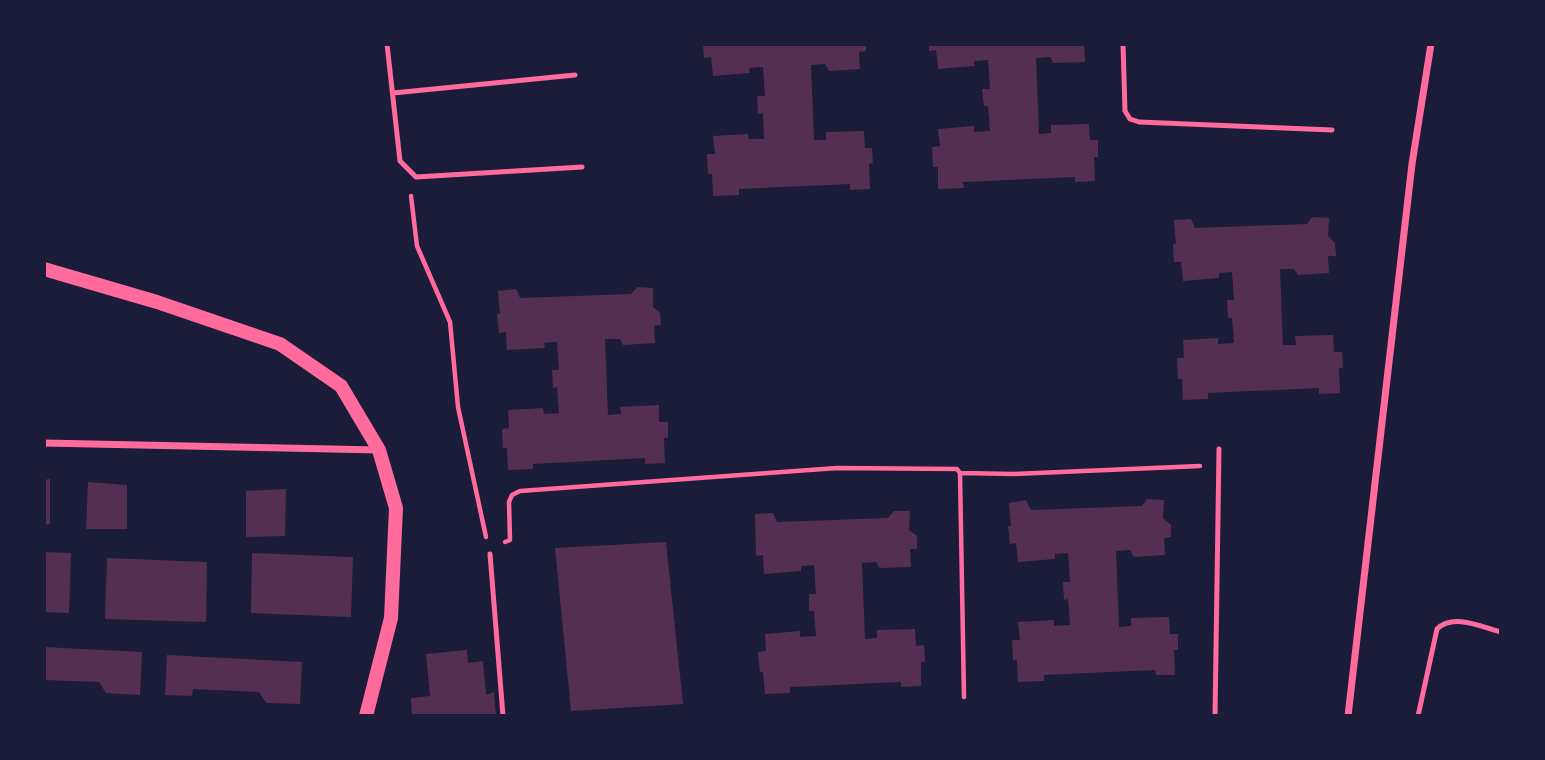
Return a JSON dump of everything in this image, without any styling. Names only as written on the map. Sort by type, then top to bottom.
[{"type":"main road","points":[[44,269],[158,302],[280,344],[341,386],[379,450],[396,508],[391,618],[366,716]]},
{"type":"street","points":[[1348,716],[1359,640],[1412,164],[1431,44]]},
{"type":"street","points":[[44,443],[379,450]]},
{"type":"lane","points":[[387,44],[400,161],[416,177],[582,167]]},
{"type":"lane","points":[[1123,44],[1125,111],[1130,119],[1139,122],[1332,130]]},
{"type":"lane","points":[[393,93],[575,75]]},
{"type":"lane","points":[[1215,716],[1219,449]]},
{"type":"lane","points":[[490,554],[503,716]]},
{"type":"lane","points":[[1418,716],[1437,629],[1452,620],[1501,632]]},
{"type":"path","points":[[408,171],[417,246],[450,322],[458,407],[487,541],[510,540],[509,502],[512,495],[520,491],[837,468],[952,467],[960,472],[1014,474],[1219,466]]},
{"type":"path","points":[[960,472],[964,697]]},
{"type":"building","points":[[703,44],[866,44],[866,51],[859,52],[860,69],[829,71],[825,64],[811,65],[814,140],[826,140],[826,132],[864,131],[865,148],[872,148],[873,163],[869,164],[870,189],[850,190],[850,184],[739,189],[739,195],[713,196],[712,174],[708,174],[707,154],[715,154],[713,136],[748,134],[749,139],[764,139],[763,113],[758,114],[757,96],[765,96],[763,67],[749,68],[750,73],[713,76],[711,57],[704,58]]},
{"type":"building","points":[[929,44],[1084,44],[1085,62],[1053,63],[1050,57],[1036,58],[1039,134],[1051,133],[1051,125],[1089,124],[1090,140],[1098,140],[1098,157],[1094,157],[1095,181],[1075,182],[1075,177],[963,182],[964,188],[938,189],[938,167],[933,167],[932,147],[940,146],[938,129],[974,126],[974,132],[990,131],[988,106],[984,106],[982,89],[990,89],[988,60],[974,61],[975,66],[938,69],[936,50],[929,51]]},
{"type":"building","points":[[1312,217],[1329,218],[1328,236],[1335,243],[1336,256],[1328,256],[1329,273],[1298,275],[1294,269],[1280,269],[1283,345],[1296,345],[1295,336],[1333,335],[1334,352],[1342,352],[1343,368],[1339,368],[1340,393],[1319,394],[1319,388],[1208,393],[1208,399],[1183,400],[1177,358],[1184,358],[1183,340],[1218,338],[1218,344],[1234,343],[1227,300],[1234,300],[1232,272],[1219,273],[1219,278],[1183,281],[1181,262],[1174,262],[1174,220],[1191,219],[1195,228],[1307,224]]},
{"type":"building","points":[[637,287],[653,288],[653,307],[660,313],[661,325],[654,326],[655,343],[623,345],[620,339],[605,339],[608,415],[621,414],[620,407],[659,405],[659,422],[668,422],[668,438],[664,438],[665,463],[645,464],[645,458],[533,464],[533,469],[508,470],[507,448],[503,448],[502,429],[509,428],[508,410],[543,408],[544,414],[559,413],[557,387],[553,388],[552,370],[559,370],[557,342],[544,343],[545,348],[507,350],[506,332],[499,333],[498,291],[516,289],[520,298],[631,294]]},
{"type":"building","points":[[50,479],[50,524],[44,525],[44,480]]},
{"type":"building","points":[[88,482],[127,485],[127,529],[86,529]]},
{"type":"building","points":[[286,489],[285,536],[246,537],[246,491]]},
{"type":"building","points":[[1147,499],[1164,500],[1163,518],[1171,525],[1171,537],[1164,538],[1165,555],[1134,557],[1130,550],[1116,551],[1119,627],[1131,626],[1131,618],[1169,617],[1170,634],[1178,634],[1178,650],[1174,650],[1175,675],[1156,675],[1155,670],[1044,675],[1044,681],[1018,682],[1017,660],[1013,660],[1012,640],[1020,640],[1018,622],[1054,620],[1054,626],[1070,625],[1068,599],[1064,600],[1063,582],[1070,582],[1068,553],[1055,554],[1055,559],[1018,562],[1016,543],[1010,544],[1009,503],[1026,500],[1031,510],[1142,506]]},
{"type":"building","points":[[894,511],[910,511],[909,530],[917,536],[917,549],[910,549],[911,567],[880,568],[876,562],[862,563],[865,639],[877,638],[877,630],[915,629],[916,646],[924,645],[925,662],[921,662],[921,686],[901,687],[901,682],[790,687],[790,693],[765,694],[758,652],[766,651],[765,634],[800,631],[800,637],[816,636],[814,611],[809,611],[809,594],[816,594],[814,565],[801,566],[801,571],[764,574],[763,555],[756,556],[755,514],[773,513],[777,522],[888,518]]},
{"type":"building","points":[[666,542],[683,704],[571,711],[555,548]]},
{"type":"building","points":[[44,552],[71,553],[69,613],[44,612]]},
{"type":"building","points":[[252,553],[353,557],[351,617],[251,613]]},
{"type":"building","points":[[107,558],[207,562],[206,622],[105,619]]},
{"type":"building","points":[[44,647],[142,652],[140,695],[106,693],[99,682],[44,680]]},
{"type":"building","points":[[467,650],[468,663],[483,661],[486,695],[494,692],[496,716],[412,716],[411,698],[430,696],[426,654]]},
{"type":"building","points":[[167,655],[302,662],[300,704],[266,703],[259,692],[193,689],[192,696],[165,695]]}]
